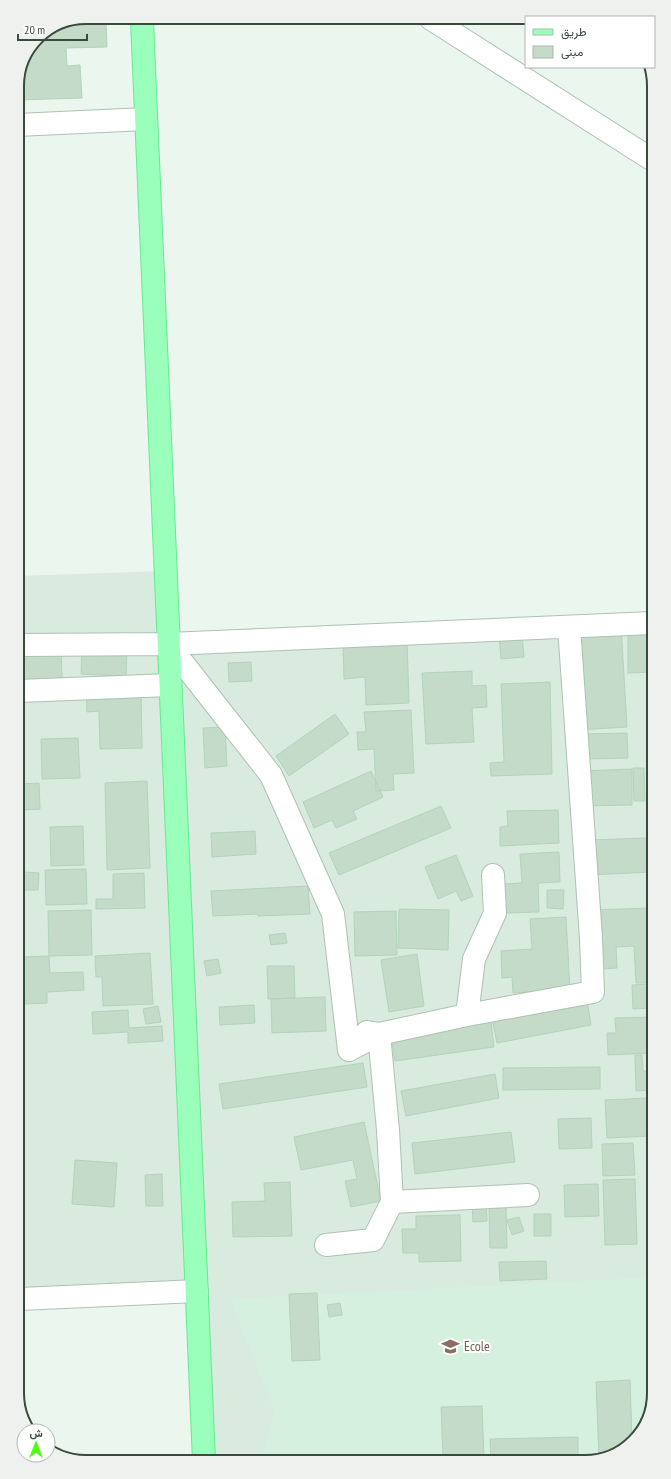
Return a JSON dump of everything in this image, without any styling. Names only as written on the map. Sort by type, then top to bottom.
[{"type":"main road","points":[[142,24],[204,1455]]},
{"type":"street","points":[[439,24],[647,157]]},
{"type":"street","points":[[24,125],[146,119]]},
{"type":"street","points":[[24,645],[168,644],[647,623]]},
{"type":"street","points":[[168,644],[271,775],[333,914],[350,1050],[379,1034],[467,1015],[593,992],[591,938],[569,627]]},
{"type":"street","points":[[24,691],[170,685]]},
{"type":"street","points":[[467,1015],[474,959],[494,913],[493,875]]},
{"type":"street","points":[[326,1245],[373,1240],[392,1202],[388,1130],[379,1034]]},
{"type":"street","points":[[392,1202],[528,1195]]},
{"type":"street","points":[[24,1299],[197,1291]]},
{"type":"shaded area","points":[[165,571],[168,643],[647,623],[647,1393],[645,1409],[637,1427],[632,1434],[616,1447],[605,1452],[585,1455],[204,1455],[197,1291],[24,1299],[24,576]]},
{"type":"shaded area","name":"Ecole","points":[[647,1277],[647,1393],[645,1409],[637,1427],[623,1442],[605,1452],[585,1455],[263,1455],[274,1412],[230,1299]]},
{"type":"building","points":[[106,24],[107,47],[66,48],[67,66],[80,65],[82,98],[24,100],[26,70],[30,59],[37,48],[45,39],[55,32],[66,27],[78,25]]},
{"type":"building","points":[[621,626],[627,727],[577,730],[572,629]]},
{"type":"building","points":[[647,631],[647,672],[628,673],[628,632]]},
{"type":"building","points":[[522,634],[524,657],[501,659],[499,636]]},
{"type":"building","points":[[407,641],[409,703],[366,705],[365,677],[344,679],[343,644]]},
{"type":"building","points":[[82,647],[127,648],[126,676],[81,674]]},
{"type":"building","points":[[61,649],[62,679],[24,681],[24,652]]},
{"type":"building","points":[[251,662],[252,681],[229,682],[228,663]]},
{"type":"building","points":[[472,671],[472,686],[486,685],[487,707],[472,708],[474,742],[426,744],[422,673]]},
{"type":"building","points":[[550,682],[552,774],[491,776],[490,763],[504,762],[501,684]]},
{"type":"building","points":[[141,691],[142,748],[100,749],[99,711],[87,712],[86,692]]},
{"type":"building","points":[[411,710],[414,773],[393,774],[394,790],[376,791],[374,749],[358,750],[357,732],[366,732],[364,712]]},
{"type":"building","points":[[335,714],[349,734],[289,776],[276,756]]},
{"type":"building","points":[[225,727],[227,766],[205,768],[203,728]]},
{"type":"building","points":[[627,733],[628,758],[582,759],[581,734]]},
{"type":"building","points":[[78,738],[80,778],[42,779],[41,739]]},
{"type":"building","points":[[633,768],[644,768],[645,801],[634,801]]},
{"type":"building","points":[[632,769],[632,805],[582,806],[582,771]]},
{"type":"building","points":[[371,771],[383,797],[353,811],[357,819],[336,828],[332,820],[314,828],[303,802]]},
{"type":"building","points":[[147,781],[150,868],[107,870],[105,783]]},
{"type":"building","points":[[39,783],[40,809],[24,810],[24,784]]},
{"type":"building","points":[[441,806],[451,828],[339,875],[329,853]]},
{"type":"building","points":[[558,810],[559,843],[500,846],[500,827],[508,826],[507,811]]},
{"type":"building","points":[[83,826],[84,865],[51,866],[50,827]]},
{"type":"building","points":[[255,831],[256,854],[212,857],[211,833]]},
{"type":"building","points":[[647,838],[647,872],[589,875],[587,840]]},
{"type":"building","points":[[559,852],[560,882],[538,883],[539,912],[506,913],[504,884],[522,883],[520,854]]},
{"type":"building","points":[[456,855],[473,896],[461,901],[456,891],[438,899],[425,867]]},
{"type":"building","points":[[86,869],[87,904],[46,905],[45,870]]},
{"type":"building","points":[[24,872],[39,873],[38,890],[24,890]]},
{"type":"building","points":[[144,873],[145,908],[96,909],[96,899],[113,899],[113,874]]},
{"type":"building","points":[[308,886],[310,914],[213,916],[211,891]]},
{"type":"building","points":[[547,890],[564,890],[563,909],[547,908]]},
{"type":"building","points":[[647,908],[647,983],[636,983],[634,946],[616,947],[617,968],[603,969],[592,910]]},
{"type":"building","points":[[399,909],[449,910],[448,950],[398,948]]},
{"type":"building","points":[[91,910],[92,955],[49,956],[48,911]]},
{"type":"building","points":[[396,911],[397,955],[355,956],[354,912]]},
{"type":"building","points":[[566,917],[570,990],[513,993],[512,977],[502,978],[501,951],[532,949],[530,919]]},
{"type":"building","points":[[285,933],[287,943],[271,945],[269,935]]},
{"type":"building","points":[[150,953],[153,1004],[103,1006],[102,977],[96,977],[95,956]]},
{"type":"building","points":[[417,954],[424,1006],[389,1012],[381,960]]},
{"type":"building","points":[[49,956],[50,973],[83,972],[84,990],[47,992],[47,1003],[25,1004],[24,957]]},
{"type":"building","points":[[218,959],[221,973],[207,976],[204,961]]},
{"type":"building","points":[[267,966],[294,966],[295,998],[268,999]]},
{"type":"building","points":[[647,984],[647,1008],[633,1009],[632,985]]},
{"type":"building","points":[[325,997],[326,1031],[272,1033],[271,999]]},
{"type":"building","points":[[587,1000],[591,1025],[497,1043],[492,1018]]},
{"type":"building","points":[[254,1005],[255,1023],[220,1025],[219,1007]]},
{"type":"building","points":[[158,1006],[161,1022],[146,1024],[143,1009]]},
{"type":"building","points":[[128,1010],[129,1028],[162,1026],[163,1041],[128,1043],[128,1032],[93,1034],[92,1012]]},
{"type":"building","points":[[647,1017],[647,1053],[608,1055],[607,1033],[616,1033],[615,1018]]},
{"type":"building","points":[[491,1022],[494,1047],[395,1061],[391,1036]]},
{"type":"building","points":[[635,1055],[642,1055],[643,1071],[647,1071],[647,1090],[636,1091]]},
{"type":"building","points":[[363,1063],[367,1087],[223,1109],[219,1084]]},
{"type":"building","points":[[600,1067],[600,1089],[503,1090],[503,1068]]},
{"type":"building","points":[[495,1074],[499,1098],[406,1116],[401,1091]]},
{"type":"building","points":[[647,1098],[647,1136],[607,1138],[605,1100]]},
{"type":"building","points":[[591,1118],[592,1148],[559,1149],[558,1119]]},
{"type":"building","points":[[364,1122],[381,1201],[351,1207],[345,1181],[357,1179],[353,1160],[301,1170],[294,1137]]},
{"type":"building","points":[[511,1132],[515,1162],[415,1174],[412,1143]]},
{"type":"building","points":[[633,1143],[635,1175],[603,1176],[602,1144]]},
{"type":"building","points":[[75,1160],[117,1163],[114,1207],[72,1204]]},
{"type":"building","points":[[162,1174],[163,1206],[146,1206],[145,1175]]},
{"type":"building","points":[[635,1179],[637,1244],[605,1245],[603,1180]]},
{"type":"building","points":[[290,1182],[292,1236],[233,1237],[232,1202],[265,1201],[264,1183]]},
{"type":"building","points":[[598,1184],[599,1216],[565,1217],[564,1185]]},
{"type":"building","points":[[486,1201],[487,1221],[473,1222],[472,1202]]},
{"type":"building","points":[[489,1207],[506,1207],[507,1248],[490,1248]]},
{"type":"building","points":[[534,1214],[551,1214],[551,1236],[534,1236]]},
{"type":"building","points":[[460,1215],[461,1261],[419,1262],[419,1253],[403,1253],[402,1229],[416,1229],[416,1216]]},
{"type":"building","points":[[519,1217],[524,1231],[512,1235],[507,1220]]},
{"type":"building","points":[[546,1261],[547,1279],[500,1281],[499,1262]]},
{"type":"building","points":[[317,1293],[320,1360],[292,1361],[289,1294]]},
{"type":"building","points":[[340,1303],[342,1315],[329,1317],[327,1305]]},
{"type":"building","points":[[630,1380],[632,1434],[616,1447],[599,1453],[596,1382]]},
{"type":"building","points":[[482,1406],[484,1455],[443,1455],[441,1407]]},
{"type":"building","points":[[578,1437],[578,1455],[491,1455],[490,1439]]},
{"type":"place","name":"Ecole","points":[[451,1346]]}]
